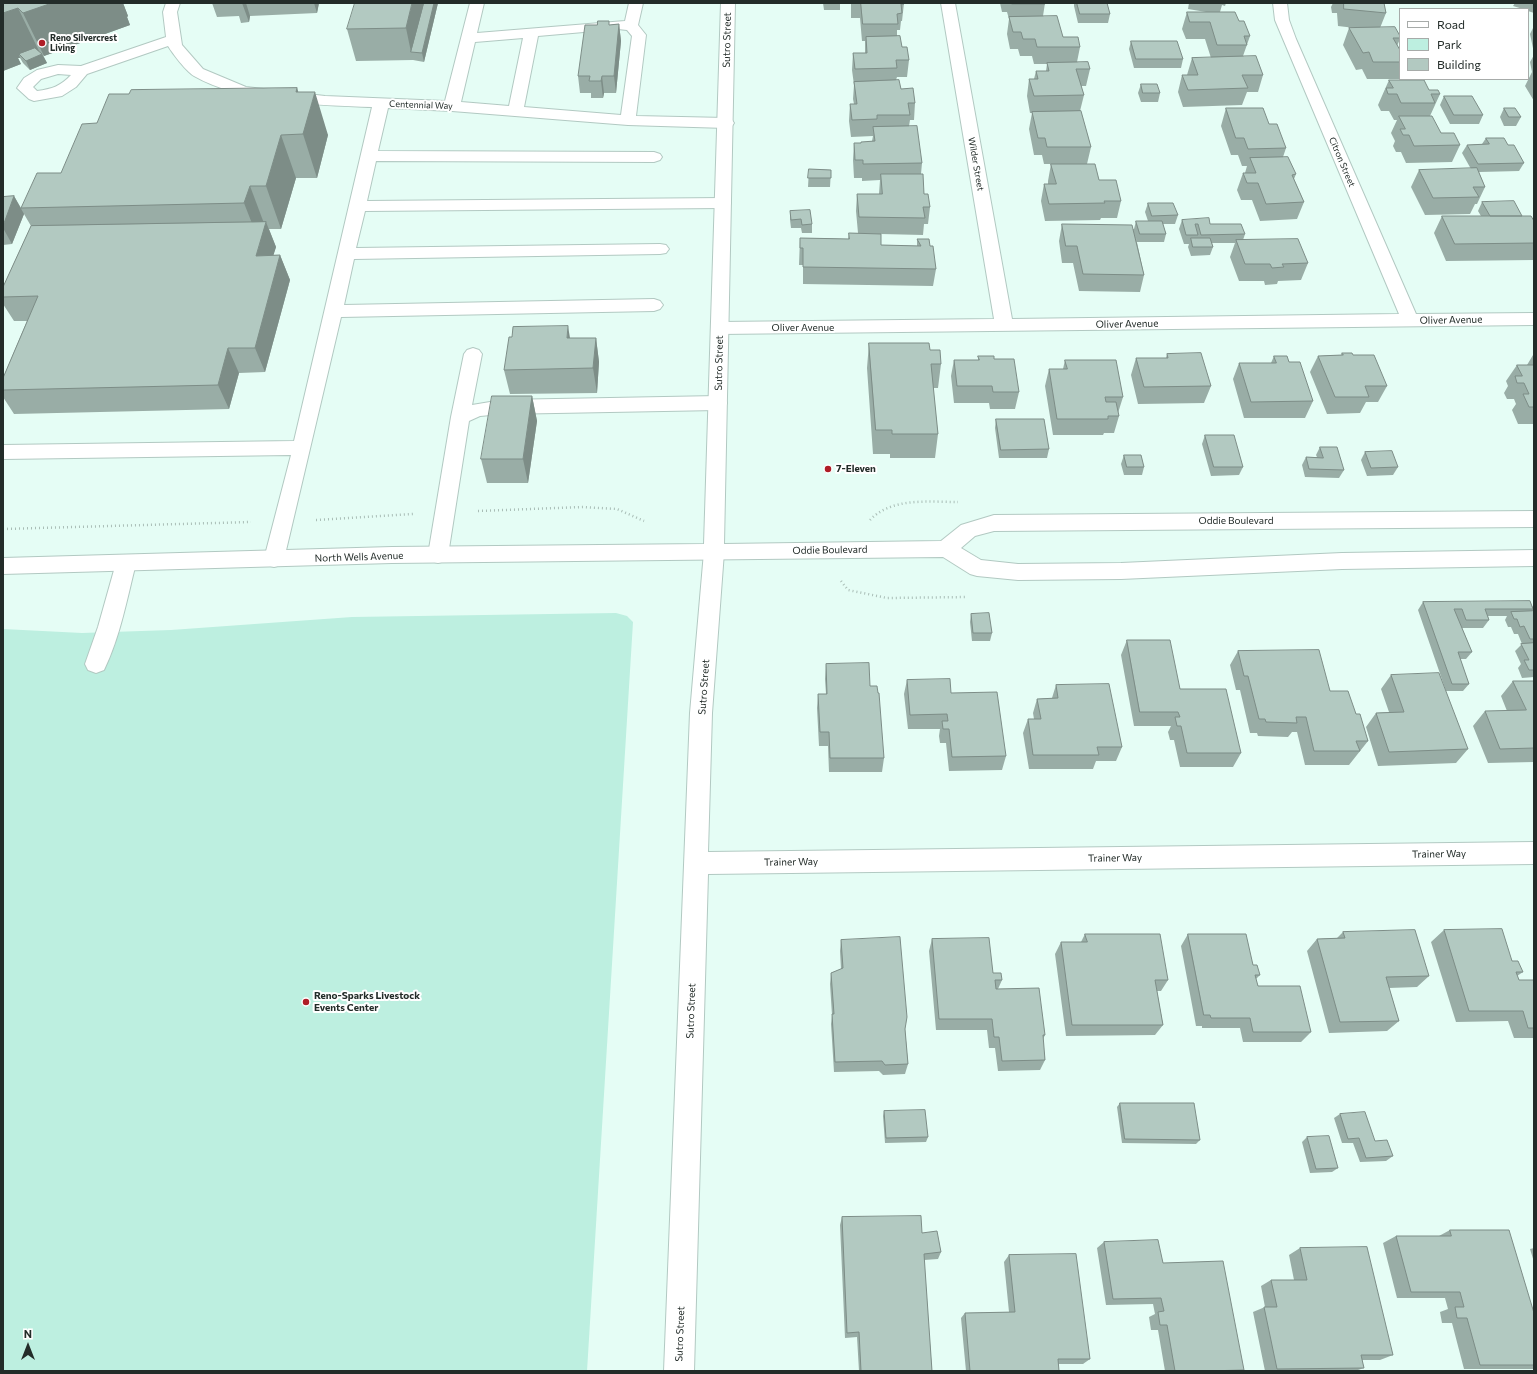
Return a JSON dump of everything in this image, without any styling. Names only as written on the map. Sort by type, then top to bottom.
[{"type":"street","name":"Centennial Way","points":[[173,3],[170,12],[175,46],[198,72],[243,91],[325,101],[452,106],[628,120],[726,123]]},
{"type":"street","points":[[452,106],[477,3]]},
{"type":"street","points":[[631,26],[636,3]]},
{"type":"street","name":"Sutro Street","points":[[678,1371],[702,712],[714,552],[728,3]]},
{"type":"street","name":"Wilder Street","points":[[948,3],[1004,325]]},
{"type":"street","name":"Citron Street","points":[[1280,3],[1282,20],[1289,38],[1410,320]]},
{"type":"street","points":[[468,38],[618,25],[631,26],[639,35],[628,120]]},
{"type":"street","points":[[516,111],[531,33]]},
{"type":"street","points":[[82,71],[174,39]]},
{"type":"street","points":[[274,560],[302,448],[381,103]]},
{"type":"street","points":[[369,156],[654,157]]},
{"type":"street","points":[[357,206],[723,203]]},
{"type":"street","points":[[347,254],[660,249]]},
{"type":"street","points":[[333,312],[654,305]]},
{"type":"street","name":"Oliver Avenue","points":[[720,328],[1534,319]]},
{"type":"street","points":[[438,555],[460,417],[472,354]]},
{"type":"street","points":[[460,417],[478,410],[502,407],[718,403]]},
{"type":"street","points":[[3,452],[302,448]]},
{"type":"street","name":"Oddie Boulevard","points":[[714,552],[946,549],[968,530],[994,523],[1534,519]]},
{"type":"street","points":[[946,549],[977,568],[1018,572],[1121,571],[1342,561],[1534,558]]},
{"type":"street","name":"North Wells Avenue","points":[[3,566],[438,555],[714,552]]},
{"type":"street","points":[[96,664],[109,627],[126,563]]},
{"type":"street","name":"Trainer Way","points":[[696,863],[1534,853]]},
{"type":"path","points":[[3,529],[283,521],[583,507],[617,509],[645,521]]},
{"type":"green space","name":"Reno-Sparks Livestock Events Center","points":[[616,613],[627,616],[633,622],[587,1371],[3,1371],[3,629],[82,633],[171,630],[352,617]]},
{"type":"building","points":[[3,3],[52,3],[23,13],[18,8],[3,13]]},
{"type":"building","points":[[355,3],[412,3],[406,28],[347,29]]},
{"type":"building","points":[[424,3],[434,3],[422,53],[411,52]]},
{"type":"building","points":[[861,3],[904,4],[901,4],[902,13],[897,14],[898,24],[863,24]]},
{"type":"building","points":[[1045,3],[1045,4],[1012,4]]},
{"type":"building","points":[[1077,3],[1107,3],[1110,14],[1080,14]]},
{"type":"building","points":[[1344,3],[1384,3],[1386,13],[1344,9]]},
{"type":"building","points":[[1187,12],[1235,12],[1239,21],[1244,21],[1250,36],[1244,36],[1247,45],[1217,45],[1210,22],[1190,22]]},
{"type":"building","points":[[1057,16],[1063,37],[1078,37],[1080,47],[1037,47],[1035,39],[1023,39],[1021,32],[1013,32],[1009,17]]},
{"type":"building","points":[[598,21],[609,21],[609,25],[619,24],[614,76],[602,76],[601,81],[589,81],[590,76],[578,76],[585,25],[597,25]]},
{"type":"building","points":[[1395,27],[1399,34],[1399,38],[1393,38],[1399,48],[1399,62],[1373,62],[1369,52],[1363,53],[1349,28]]},
{"type":"building","points":[[900,36],[902,47],[907,47],[909,60],[896,60],[897,68],[855,69],[853,53],[867,53],[866,37]]},
{"type":"building","points":[[1131,41],[1177,41],[1183,59],[1136,59]]},
{"type":"building","points":[[35,48],[42,54],[26,61],[19,54]]},
{"type":"building","points":[[1256,56],[1263,75],[1242,75],[1248,88],[1188,90],[1182,75],[1198,75],[1192,58]]},
{"type":"building","points":[[1088,62],[1090,69],[1076,69],[1084,95],[1034,96],[1029,79],[1038,79],[1036,71],[1049,71],[1047,63]]},
{"type":"building","points":[[899,80],[901,89],[913,88],[915,103],[908,103],[910,115],[877,115],[877,119],[852,120],[850,104],[857,104],[854,82]]},
{"type":"building","points":[[1389,80],[1424,80],[1429,90],[1438,90],[1440,94],[1431,94],[1435,103],[1401,103],[1397,94],[1388,94],[1386,88],[1393,88]]},
{"type":"building","points":[[1141,84],[1157,84],[1160,93],[1143,93]]},
{"type":"building","points":[[297,88],[296,92],[315,92],[303,134],[281,135],[266,186],[250,186],[244,203],[21,208],[37,173],[61,173],[82,124],[97,123],[109,94],[129,94],[131,90]]},
{"type":"building","points":[[1444,96],[1472,96],[1483,115],[1454,115]]},
{"type":"building","points":[[1226,108],[1263,108],[1269,124],[1277,124],[1286,148],[1248,149],[1244,138],[1236,138]]},
{"type":"building","points":[[1504,108],[1515,108],[1521,117],[1509,117]]},
{"type":"building","points":[[1081,111],[1091,147],[1047,147],[1045,138],[1038,138],[1032,112]]},
{"type":"building","points":[[1399,116],[1432,116],[1441,133],[1454,133],[1460,145],[1414,146],[1409,135],[1403,135],[1400,129],[1405,129]]},
{"type":"building","points":[[917,126],[922,163],[863,164],[863,160],[855,160],[854,143],[875,141],[873,127]]},
{"type":"building","points":[[1486,138],[1504,138],[1508,145],[1514,145],[1524,163],[1478,164],[1467,145],[1489,144]]},
{"type":"building","points":[[1288,157],[1296,174],[1292,175],[1304,202],[1266,204],[1258,183],[1247,183],[1243,173],[1256,173],[1250,158]]},
{"type":"building","points":[[1051,164],[1095,164],[1099,180],[1116,180],[1121,201],[1104,201],[1105,203],[1049,204],[1044,184],[1056,184]]},
{"type":"building","points":[[1477,168],[1485,187],[1473,187],[1479,197],[1433,198],[1419,170]]},
{"type":"building","points":[[809,169],[831,170],[831,178],[808,178]]},
{"type":"building","points":[[881,174],[923,174],[924,194],[928,194],[930,207],[923,207],[925,218],[859,217],[857,194],[882,194]]},
{"type":"building","points":[[14,196],[3,226],[3,197]]},
{"type":"building","points":[[1514,201],[1522,216],[1490,216],[1482,202]]},
{"type":"building","points":[[1148,203],[1173,203],[1178,215],[1152,216]]},
{"type":"building","points":[[810,210],[812,224],[802,225],[801,219],[791,220],[790,211]]},
{"type":"building","points":[[1442,216],[1531,216],[1534,221],[1534,243],[1455,244]]},
{"type":"building","points":[[1209,218],[1210,224],[1241,224],[1245,234],[1201,235],[1198,224],[1195,224],[1198,235],[1186,235],[1182,220]]},
{"type":"building","points":[[1136,221],[1162,221],[1166,234],[1140,234]]},
{"type":"building","points":[[266,222],[256,256],[280,255],[255,348],[228,348],[218,385],[3,390],[3,378],[38,296],[3,297],[3,287],[31,226]]},
{"type":"building","points":[[1062,224],[1132,225],[1144,275],[1083,274],[1077,246],[1066,246]]},
{"type":"building","points":[[849,233],[881,234],[881,245],[921,246],[917,239],[929,239],[930,246],[933,246],[936,269],[803,267],[803,248],[800,248],[800,238],[849,239]]},
{"type":"building","points":[[1191,238],[1210,238],[1213,247],[1193,247]]},
{"type":"building","points":[[1298,239],[1308,263],[1282,264],[1284,267],[1272,268],[1270,264],[1245,264],[1236,240]]},
{"type":"building","points":[[568,326],[567,338],[596,338],[593,368],[504,370],[509,337],[512,337],[513,327]]},
{"type":"building","points":[[869,343],[929,343],[930,350],[940,350],[941,364],[931,364],[938,434],[892,434],[892,430],[876,430]]},
{"type":"building","points":[[1201,353],[1211,386],[1144,387],[1136,358],[1168,358],[1167,354]]},
{"type":"building","points":[[1342,353],[1352,353],[1353,355],[1374,355],[1387,386],[1365,386],[1369,397],[1335,397],[1318,356],[1343,355]]},
{"type":"building","points":[[978,356],[994,356],[994,359],[1014,359],[1019,392],[993,392],[992,386],[957,386],[954,360],[979,360]]},
{"type":"building","points":[[1274,356],[1287,356],[1289,362],[1300,362],[1313,401],[1251,402],[1239,363],[1276,363]]},
{"type":"building","points":[[1065,360],[1116,360],[1123,397],[1105,397],[1106,402],[1116,402],[1119,416],[1108,416],[1108,419],[1057,419],[1049,369],[1067,369]]},
{"type":"building","points":[[1517,365],[1534,365],[1534,407],[1529,407],[1523,394],[1529,394],[1524,383],[1517,383],[1515,376],[1522,376]]},
{"type":"building","points":[[492,396],[532,396],[523,459],[481,459]]},
{"type":"building","points":[[996,419],[1044,419],[1049,449],[1001,450]]},
{"type":"building","points":[[1205,435],[1234,435],[1243,467],[1214,467]]},
{"type":"building","points":[[1320,447],[1337,447],[1344,470],[1309,469],[1306,457],[1323,458]]},
{"type":"building","points":[[1392,451],[1398,467],[1371,468],[1365,452]]},
{"type":"building","points":[[1124,455],[1141,455],[1144,467],[1127,467]]},
{"type":"building","points":[[1530,601],[1533,609],[1485,609],[1489,620],[1466,620],[1462,609],[1454,609],[1472,652],[1458,652],[1469,684],[1452,684],[1423,602]]},
{"type":"building","points":[[1533,611],[1534,639],[1530,639],[1524,626],[1520,627],[1517,619],[1514,619],[1511,612]]},
{"type":"building","points":[[989,613],[992,633],[973,633],[971,614]]},
{"type":"building","points":[[1127,640],[1170,640],[1180,689],[1226,689],[1241,753],[1187,753],[1181,726],[1177,726],[1175,717],[1180,717],[1178,712],[1140,712]]},
{"type":"building","points":[[1534,643],[1534,670],[1529,670],[1524,660],[1529,660],[1521,644]]},
{"type":"building","points":[[1319,650],[1330,691],[1348,691],[1356,714],[1360,714],[1368,741],[1356,741],[1360,751],[1314,751],[1306,717],[1296,717],[1297,723],[1266,722],[1265,719],[1259,719],[1248,676],[1244,676],[1238,651]]},
{"type":"building","points":[[869,663],[870,686],[877,686],[879,693],[884,758],[830,758],[829,732],[820,732],[818,694],[827,694],[826,664]]},
{"type":"building","points":[[1439,673],[1468,749],[1389,752],[1376,713],[1404,712],[1391,675]]},
{"type":"building","points":[[950,679],[951,693],[997,692],[1006,756],[952,757],[949,729],[943,729],[942,721],[948,721],[947,714],[910,715],[907,680]]},
{"type":"building","points":[[1513,681],[1534,681],[1534,748],[1500,749],[1485,711],[1526,710]]},
{"type":"building","points":[[1109,684],[1122,747],[1097,747],[1099,755],[1033,755],[1028,719],[1041,719],[1037,699],[1058,698],[1056,685]]},
{"type":"building","points":[[1502,929],[1512,961],[1518,961],[1523,972],[1516,972],[1519,980],[1534,980],[1534,1028],[1528,1028],[1523,1011],[1469,1011],[1444,930]]},
{"type":"building","points":[[1415,930],[1429,976],[1386,977],[1399,1021],[1340,1022],[1317,939],[1345,938],[1343,932]]},
{"type":"building","points":[[1085,934],[1160,934],[1168,980],[1155,980],[1163,1025],[1072,1025],[1061,942],[1087,942]]},
{"type":"building","points":[[1188,934],[1246,934],[1253,965],[1257,965],[1260,975],[1255,975],[1258,986],[1300,986],[1311,1032],[1253,1032],[1250,1018],[1211,1018],[1210,1015],[1204,1015]]},
{"type":"building","points":[[900,937],[907,1017],[905,1029],[908,1064],[885,1065],[882,1061],[835,1062],[831,973],[843,968],[841,940]]},
{"type":"building","points":[[989,938],[993,973],[1001,973],[1002,980],[995,980],[996,989],[1039,988],[1045,1035],[1043,1035],[1045,1060],[1002,1061],[999,1037],[994,1037],[992,1019],[939,1019],[932,939]]},
{"type":"building","points":[[1120,1103],[1194,1103],[1200,1140],[1125,1139]]},
{"type":"building","points":[[925,1110],[928,1137],[886,1138],[884,1111]]},
{"type":"building","points":[[1365,1112],[1375,1141],[1387,1140],[1393,1156],[1366,1158],[1359,1138],[1348,1139],[1340,1114]]},
{"type":"building","points":[[1329,1136],[1338,1168],[1316,1169],[1307,1137]]},
{"type":"building","points":[[921,1216],[922,1233],[937,1231],[941,1252],[924,1254],[932,1371],[861,1371],[859,1332],[847,1333],[842,1217]]},
{"type":"building","points":[[1450,1230],[1509,1230],[1534,1313],[1534,1365],[1480,1365],[1467,1318],[1457,1318],[1455,1307],[1464,1307],[1460,1292],[1411,1292],[1396,1236],[1451,1236]]},
{"type":"building","points":[[1158,1240],[1163,1263],[1223,1261],[1244,1370],[1175,1371],[1167,1325],[1160,1325],[1158,1312],[1164,1311],[1161,1298],[1113,1299],[1104,1242]]},
{"type":"building","points":[[1367,1247],[1393,1355],[1361,1355],[1364,1368],[1277,1369],[1264,1307],[1277,1307],[1271,1280],[1307,1280],[1300,1248]]},
{"type":"building","points":[[1076,1254],[1090,1359],[1058,1359],[1059,1371],[970,1371],[965,1313],[1015,1312],[1009,1255]]},
{"type":"place","name":"Reno Silvercrest Living","points":[[42,43]]},
{"type":"place","name":"7-Eleven","points":[[828,469]]},
{"type":"place","name":"Reno-Sparks Livestock Events Center","points":[[306,1002]]}]
